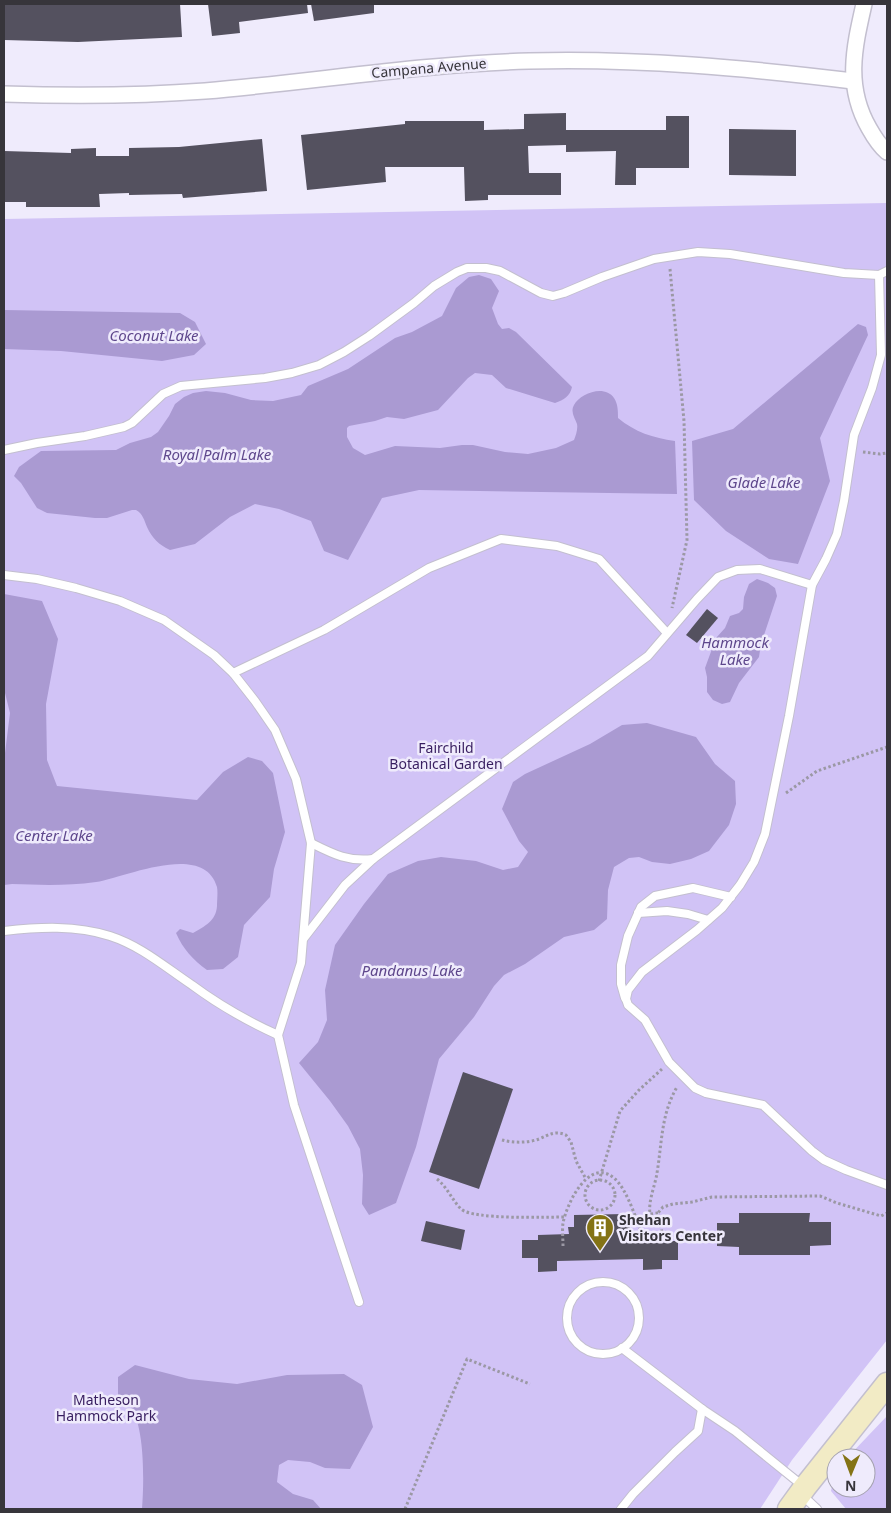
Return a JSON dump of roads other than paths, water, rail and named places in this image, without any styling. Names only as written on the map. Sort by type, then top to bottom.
[{"type":"main road","points":[[798,1496],[887,1384]]},
{"type":"street","points":[[864,4],[854,50],[853,81],[864,120],[882,148],[887,152]]},
{"type":"street","name":"Campana Avenue","points":[[4,94],[153,94],[245,87],[394,70],[530,61],[692,64],[765,70],[853,81]]},
{"type":"lane","points":[[4,450],[124,427],[132,424],[163,394],[181,386],[265,378],[319,365],[357,344],[414,303],[434,286],[463,269],[478,267],[500,271],[541,293],[553,296],[636,265],[669,256],[698,252],[730,254],[844,273],[879,275],[887,271]]},
{"type":"lane","points":[[626,1000],[628,990],[642,972],[708,920],[731,898],[754,862],[760,848],[767,827],[789,716],[812,585],[837,534],[844,502],[854,434],[872,388],[881,355],[879,275]]},
{"type":"lane","points":[[233,673],[324,630],[429,568],[501,539],[557,546],[599,559],[667,634]]},
{"type":"lane","points":[[304,938],[345,885],[373,859],[648,656],[718,577],[732,571],[760,569],[812,585]]},
{"type":"lane","points":[[4,575],[37,579],[76,588],[134,606],[178,628],[214,655],[233,673],[275,730],[296,779],[311,843],[301,963],[278,1035],[294,1105],[359,1302]]},
{"type":"lane","points":[[311,843],[340,857],[361,860],[373,859]]},
{"type":"lane","points":[[731,898],[693,888],[655,896],[641,906],[628,936],[621,965],[621,984],[628,1005],[645,1020],[670,1062],[684,1078],[700,1091],[763,1105],[824,1160],[887,1185]]},
{"type":"lane","points":[[638,914],[667,911],[708,920]]},
{"type":"lane","points":[[4,931],[37,928],[72,928],[112,936],[148,953],[236,1015],[278,1035]]},
{"type":"lane","points":[[608,1282],[622,1288],[633,1299],[637,1305],[639,1322],[633,1337],[622,1348],[611,1353],[594,1352],[579,1345],[572,1336],[567,1314],[570,1303],[579,1291],[593,1283],[608,1282]]},
{"type":"lane","points":[[622,1348],[702,1409],[735,1431],[798,1496],[817,1509]]},
{"type":"lane","points":[[621,1509],[633,1494],[668,1459],[698,1432],[702,1409]]},
{"type":"water","name":"Royal Palm Lake","points":[[479,275],[491,279],[499,291],[492,308],[498,324],[502,329],[509,328],[516,332],[572,387],[568,395],[555,403],[506,388],[492,375],[475,373],[438,410],[404,419],[387,417],[349,426],[347,428],[347,437],[353,448],[365,455],[395,446],[440,448],[473,445],[505,452],[528,454],[556,448],[574,440],[577,424],[572,410],[577,401],[587,394],[599,391],[610,394],[614,398],[618,410],[618,418],[624,423],[645,434],[675,441],[677,494],[419,490],[382,498],[348,560],[324,551],[311,521],[279,509],[255,504],[230,517],[195,544],[170,550],[154,538],[142,515],[136,510],[107,518],[47,513],[37,508],[21,483],[14,476],[19,467],[41,451],[116,450],[130,443],[151,437],[158,432],[175,404],[193,393],[206,391],[225,393],[251,400],[273,401],[301,395],[308,386],[348,369],[395,338],[412,332],[442,316],[456,288],[469,277]]},
{"type":"water","name":"Coconut Lake","points":[[4,310],[180,313],[195,322],[206,344],[194,355],[162,361],[61,351],[4,349]]},
{"type":"water","name":"Glade Lake","points":[[858,324],[866,327],[868,335],[820,438],[830,481],[798,564],[769,559],[726,531],[694,500],[692,441],[733,429]]},
{"type":"water","name":"Hammock Lake","points":[[757,579],[775,588],[777,596],[761,644],[759,657],[739,683],[730,702],[722,704],[713,700],[707,692],[705,668],[716,638],[725,628],[730,616],[739,613],[743,609],[744,597],[749,584]]},
{"type":"water","name":"Center Lake","points":[[4,594],[42,601],[58,639],[46,704],[47,760],[57,786],[197,800],[223,772],[248,757],[262,761],[273,773],[285,832],[274,869],[270,897],[244,925],[238,957],[223,969],[207,970],[185,949],[176,933],[180,929],[193,933],[202,928],[215,916],[217,887],[209,873],[197,866],[181,864],[163,865],[96,882],[64,885],[4,885],[4,761],[10,713],[4,689]]},
{"type":"water","name":"Pandanus Lake","points":[[647,723],[696,737],[715,764],[735,781],[736,804],[729,825],[709,851],[691,859],[670,864],[652,862],[639,857],[629,858],[614,867],[608,890],[607,919],[594,930],[564,937],[525,964],[504,975],[494,986],[474,1017],[439,1059],[416,1147],[396,1203],[369,1215],[362,1204],[363,1175],[360,1149],[348,1126],[299,1063],[318,1042],[327,1020],[325,990],[335,945],[388,874],[418,861],[441,857],[476,861],[503,870],[518,867],[528,852],[519,841],[502,809],[513,782],[525,774],[590,744],[622,725]]},
{"type":"water","points":[[135,1365],[189,1379],[237,1384],[287,1375],[344,1374],[362,1385],[373,1427],[350,1469],[325,1468],[310,1462],[288,1460],[279,1465],[277,1482],[293,1494],[313,1500],[321,1509],[142,1509],[143,1472],[139,1430],[132,1409],[118,1395],[118,1377]]},
{"type":"place","name":"Shehan Visitors Center","points":[[600,1252]]},
{"type":"park label","name":"Fairchild Botanical Garden","points":[[446,756]]},
{"type":"park label","name":"Matheson Hammock Park","points":[[106,1408]]}]
